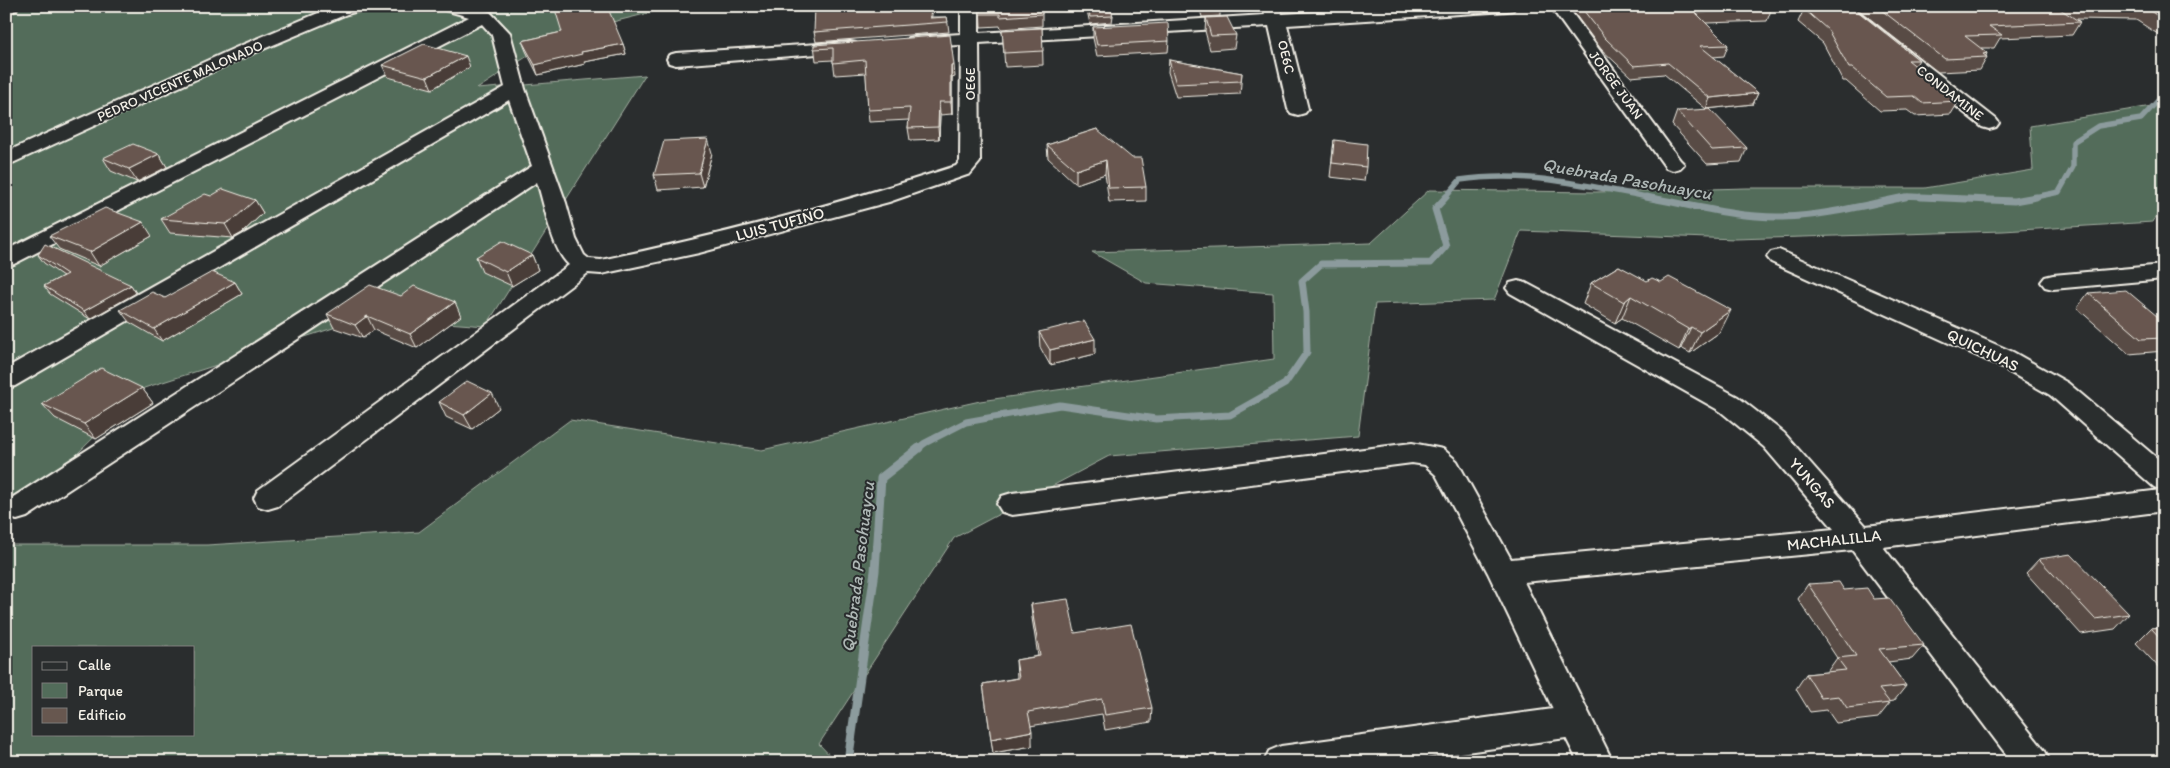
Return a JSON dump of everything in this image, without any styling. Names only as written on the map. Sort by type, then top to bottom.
[{"type":"street","name":"PEDRO VICENTE MALONADO","points":[[6,160],[241,52],[341,10],[356,6]]},
{"type":"street","points":[[268,498],[584,266],[574,258],[565,239],[543,168],[515,89],[501,33],[484,16],[451,6]]},
{"type":"street","name":"OE6E","points":[[970,6],[970,162]]},
{"type":"street","points":[[901,43],[1273,14],[1507,6]]},
{"type":"street","name":"JORGE JUAN","points":[[1558,6],[1673,164]]},
{"type":"street","name":"CONDAMINE","points":[[1840,6],[1989,123]]},
{"type":"street","name":"OE6C","points":[[1273,14],[1298,109]]},
{"type":"street","points":[[6,259],[484,16]]},
{"type":"street","points":[[676,60],[872,45]]},
{"type":"street","points":[[6,380],[515,89]]},
{"type":"street","name":"LUIS TUFIÑO","points":[[584,266],[602,267],[691,248],[862,202],[963,170],[970,162]]},
{"type":"street","points":[[18,509],[543,168]]},
{"type":"street","name":"QUICHUAS","points":[[1779,256],[2004,358],[2059,389],[2164,480]]},
{"type":"street","points":[[2053,282],[2164,272]]},
{"type":"street","name":"YUNGAS","points":[[1518,288],[1729,404],[1774,440],[1859,538],[2034,762]]},
{"type":"street","points":[[1012,504],[1412,452],[1433,456],[1447,468],[1503,572],[1596,762]]},
{"type":"street","name":"MACHALILLA","points":[[1503,572],[1859,538],[2164,500]]},
{"type":"street","points":[[1281,762],[1576,721]]},
{"type":"green space","points":[[6,6],[658,6],[653,12],[560,35],[477,89],[645,75],[486,326],[368,317],[144,388],[6,524]]},
{"type":"green space","points":[[2164,104],[2164,203],[2153,222],[2003,231],[1735,239],[1521,231],[1494,300],[1375,304],[1358,436],[1109,456],[954,538],[819,744],[836,762],[6,762],[6,545],[207,545],[419,532],[570,420],[762,450],[980,401],[1274,359],[1273,293],[1146,283],[1092,252],[1371,243],[1429,190],[1596,192],[1747,188],[1925,188],[2033,170],[2030,126]]},
{"type":"building","points":[[554,6],[607,6],[623,44],[581,52],[582,54],[535,65],[522,41],[562,32]]},
{"type":"building","points":[[815,6],[931,6],[930,18],[947,17],[948,22],[814,32]]},
{"type":"building","points":[[980,6],[1042,6],[1042,14],[1000,17],[1000,14],[980,14]]},
{"type":"building","points":[[1088,6],[1110,6],[1113,16],[1090,17]]},
{"type":"building","points":[[1580,6],[1767,6],[1771,10],[1696,13],[1728,45],[1700,46],[1758,93],[1710,98],[1668,63],[1634,66],[1605,38]]},
{"type":"building","points":[[1851,6],[1919,60],[1908,60],[1959,101],[1922,103],[1914,96],[1886,97],[1852,68],[1849,68],[1828,30],[1804,9]]},
{"type":"building","points":[[1876,6],[2164,6],[2164,20],[2144,7],[2057,7],[2080,22],[1989,26],[2002,35],[1965,36],[1987,53],[1983,54],[1987,57],[1945,59]]},
{"type":"building","points":[[1227,17],[1236,35],[1211,36],[1206,18]]},
{"type":"building","points":[[1168,23],[1169,41],[1097,45],[1093,27]]},
{"type":"building","points":[[1042,28],[1043,51],[1004,53],[1002,30]]},
{"type":"building","points":[[950,35],[954,65],[951,66],[951,102],[939,102],[938,127],[908,128],[910,108],[868,110],[865,60],[833,63],[833,48],[814,49],[814,45]]},
{"type":"building","points":[[424,44],[466,56],[427,77],[382,65]]},
{"type":"building","points":[[1169,60],[1242,73],[1241,81],[1176,84]]},
{"type":"building","points":[[1710,109],[1747,148],[1712,150],[1677,111]]},
{"type":"building","points":[[1097,129],[1132,158],[1141,158],[1146,187],[1109,188],[1106,160],[1076,170],[1047,145]]},
{"type":"building","points":[[708,139],[699,173],[654,175],[664,141]]},
{"type":"building","points":[[1334,140],[1367,144],[1366,167],[1332,163]]},
{"type":"building","points":[[133,144],[159,154],[129,169],[103,158]]},
{"type":"building","points":[[223,189],[255,200],[234,219],[225,224],[161,219],[205,194],[211,196]]},
{"type":"building","points":[[105,208],[143,222],[90,252],[49,236]]},
{"type":"building","points":[[502,241],[532,255],[506,272],[476,257]]},
{"type":"building","points":[[45,244],[131,285],[84,311],[44,286],[67,274],[38,255]]},
{"type":"building","points":[[1619,266],[1647,281],[1652,278],[1661,282],[1669,277],[1731,310],[1700,332],[1691,327],[1688,329],[1631,296],[1624,302],[1591,283]]},
{"type":"building","points":[[212,272],[235,282],[154,329],[120,310],[152,292],[165,298]]},
{"type":"building","points":[[370,285],[401,296],[414,286],[455,302],[410,334],[367,316],[355,325],[327,314]]},
{"type":"building","points":[[2126,290],[2164,322],[2164,338],[2141,339],[2088,293]]},
{"type":"building","points":[[1084,321],[1095,339],[1050,350],[1039,332]]},
{"type":"building","points":[[101,368],[142,388],[84,424],[42,404]]},
{"type":"building","points":[[467,381],[492,393],[464,415],[439,402]]},
{"type":"building","points":[[2071,554],[2129,614],[2095,619],[2039,559]]},
{"type":"building","points":[[1839,582],[1844,590],[1867,588],[1874,599],[1889,598],[1924,645],[1879,649],[1906,686],[1879,689],[1890,703],[1847,708],[1839,696],[1821,698],[1806,674],[1846,670],[1837,658],[1856,656],[1808,584]]},
{"type":"building","points":[[1068,599],[1075,633],[1131,624],[1152,708],[1105,715],[1102,699],[1028,712],[1032,731],[991,739],[983,684],[1019,678],[1016,660],[1040,656],[1031,604]]},
{"type":"building","points":[[2164,627],[2164,642],[2151,628]]},
{"type":"waterway","name":"Quebrada Pasohuaycu","points":[[2030,198],[2059,192],[2073,167],[2073,142],[2098,126],[2141,119],[2164,94]]},
{"type":"waterway","name":"Quebrada Pasohuaycu","points":[[1445,198],[1460,180],[1484,177],[1533,178],[1581,184],[1653,198]]},
{"type":"waterway","name":"Quebrada Pasohuaycu","points":[[1899,198],[1908,196],[1948,198]]},
{"type":"waterway","name":"Quebrada Pasohuaycu","points":[[917,449],[966,422],[1060,405],[1156,419],[1230,415],[1285,384],[1307,352],[1306,312],[1302,281],[1321,264],[1431,263],[1446,246],[1435,209],[1446,197]]},
{"type":"waterway","name":"Quebrada Pasohuaycu","points":[[1646,197],[1731,213],[1766,217],[1798,216],[1829,212],[1905,197]]},
{"type":"waterway","name":"Quebrada Pasohuaycu","points":[[1921,197],[2014,201],[2036,197]]},
{"type":"waterway","name":"Quebrada Pasohuaycu","points":[[848,762],[875,571],[881,478],[919,448]]}]
